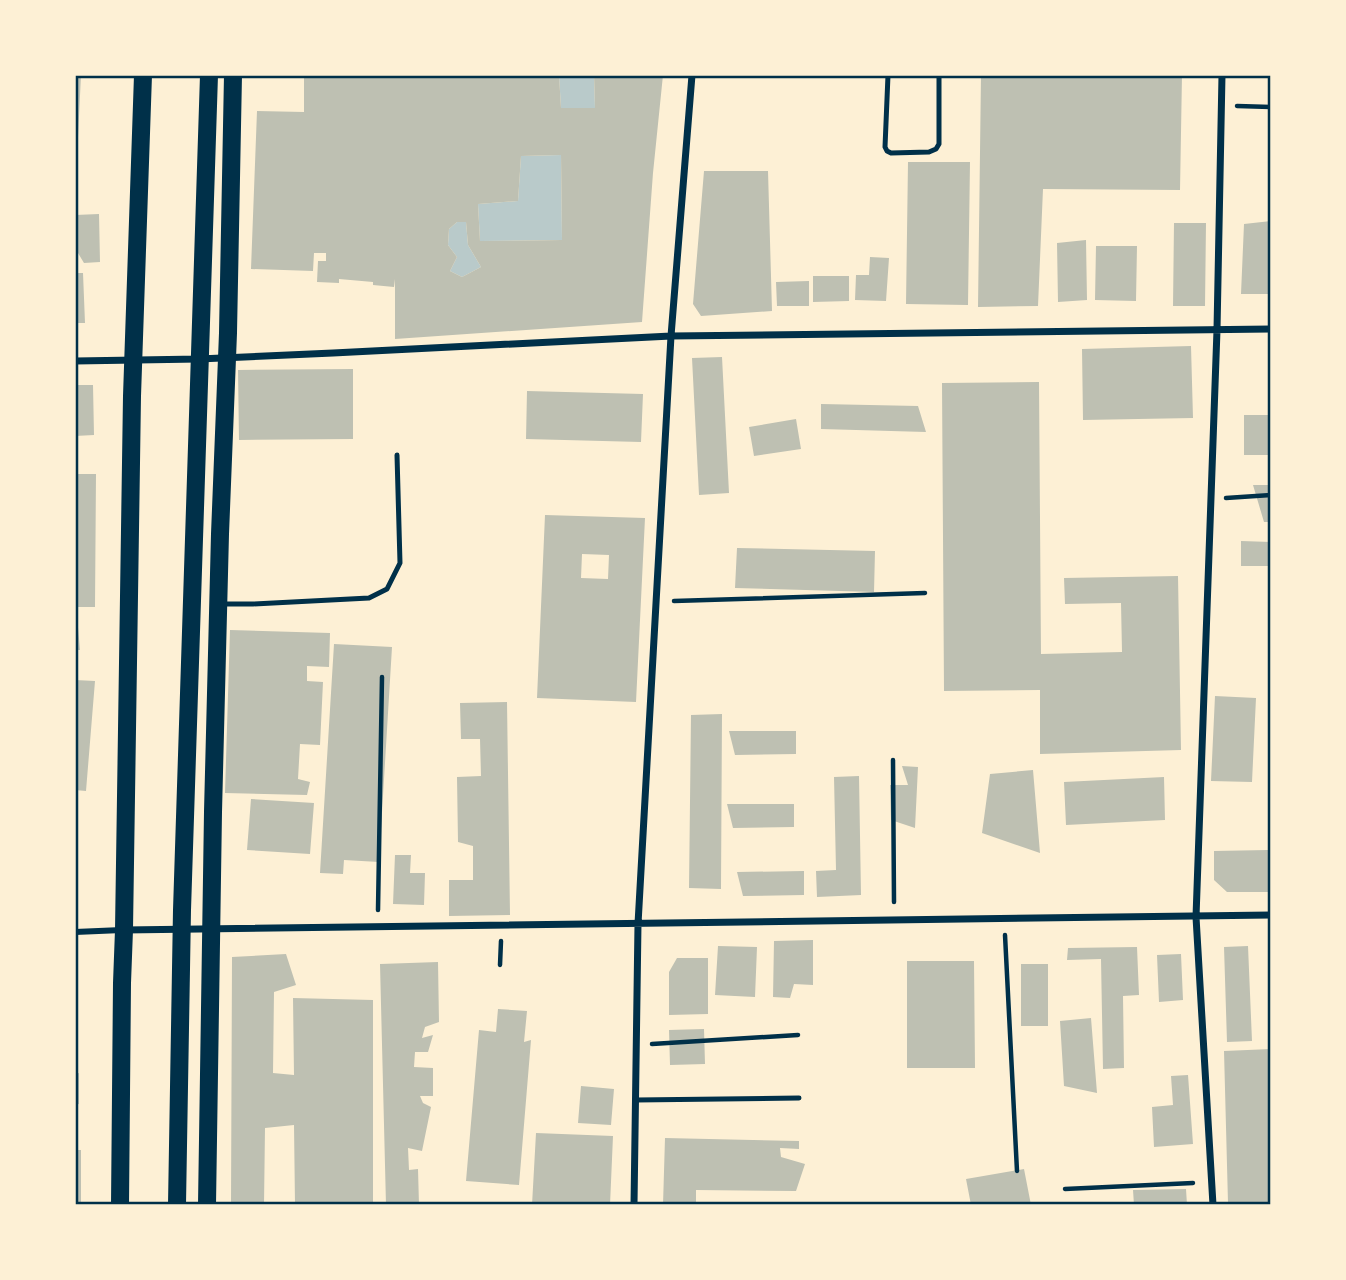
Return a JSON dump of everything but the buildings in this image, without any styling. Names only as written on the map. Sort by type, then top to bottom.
[{"type":"main road","points":[[120,1205],[126,359],[143,75]]},
{"type":"main road","points":[[177,1205],[180,984],[209,75]]},
{"type":"main road","points":[[207,1205],[211,928],[233,75]]},
{"type":"street","points":[[634,1205],[638,924],[671,336],[692,75]]},
{"type":"street","points":[[1213,1205],[1196,917],[1217,330],[1222,75]]},
{"type":"street","points":[[75,361],[199,359],[671,336],[1271,329]]},
{"type":"street","points":[[75,932],[183,928],[1271,915]]},
{"type":"lane","points":[[888,75],[885,147],[891,153],[929,152],[939,145],[939,75]]},
{"type":"lane","points":[[219,604],[369,598],[387,589],[400,563],[397,455]]},
{"type":"lane","points":[[636,1100],[799,1098]]},
{"type":"path","points":[[1221,106],[1271,107]]},
{"type":"path","points":[[1211,499],[1271,495]]},
{"type":"path","points":[[656,601],[925,593]]},
{"type":"path","points":[[378,927],[382,677]]},
{"type":"path","points":[[893,760],[895,921]]},
{"type":"path","points":[[1004,919],[1017,1171]]},
{"type":"path","points":[[637,1045],[798,1035]]},
{"type":"path","points":[[1065,1189],[1212,1182]]},
{"type":"shaded area","points":[[559,75],[594,75],[595,108],[561,108]]},
{"type":"shaded area","points":[[561,155],[562,240],[480,241],[478,204],[518,201],[521,156]]},
{"type":"shaded area","points":[[457,222],[466,222],[468,245],[481,267],[462,277],[450,271],[457,257],[448,245],[449,229]]}]
